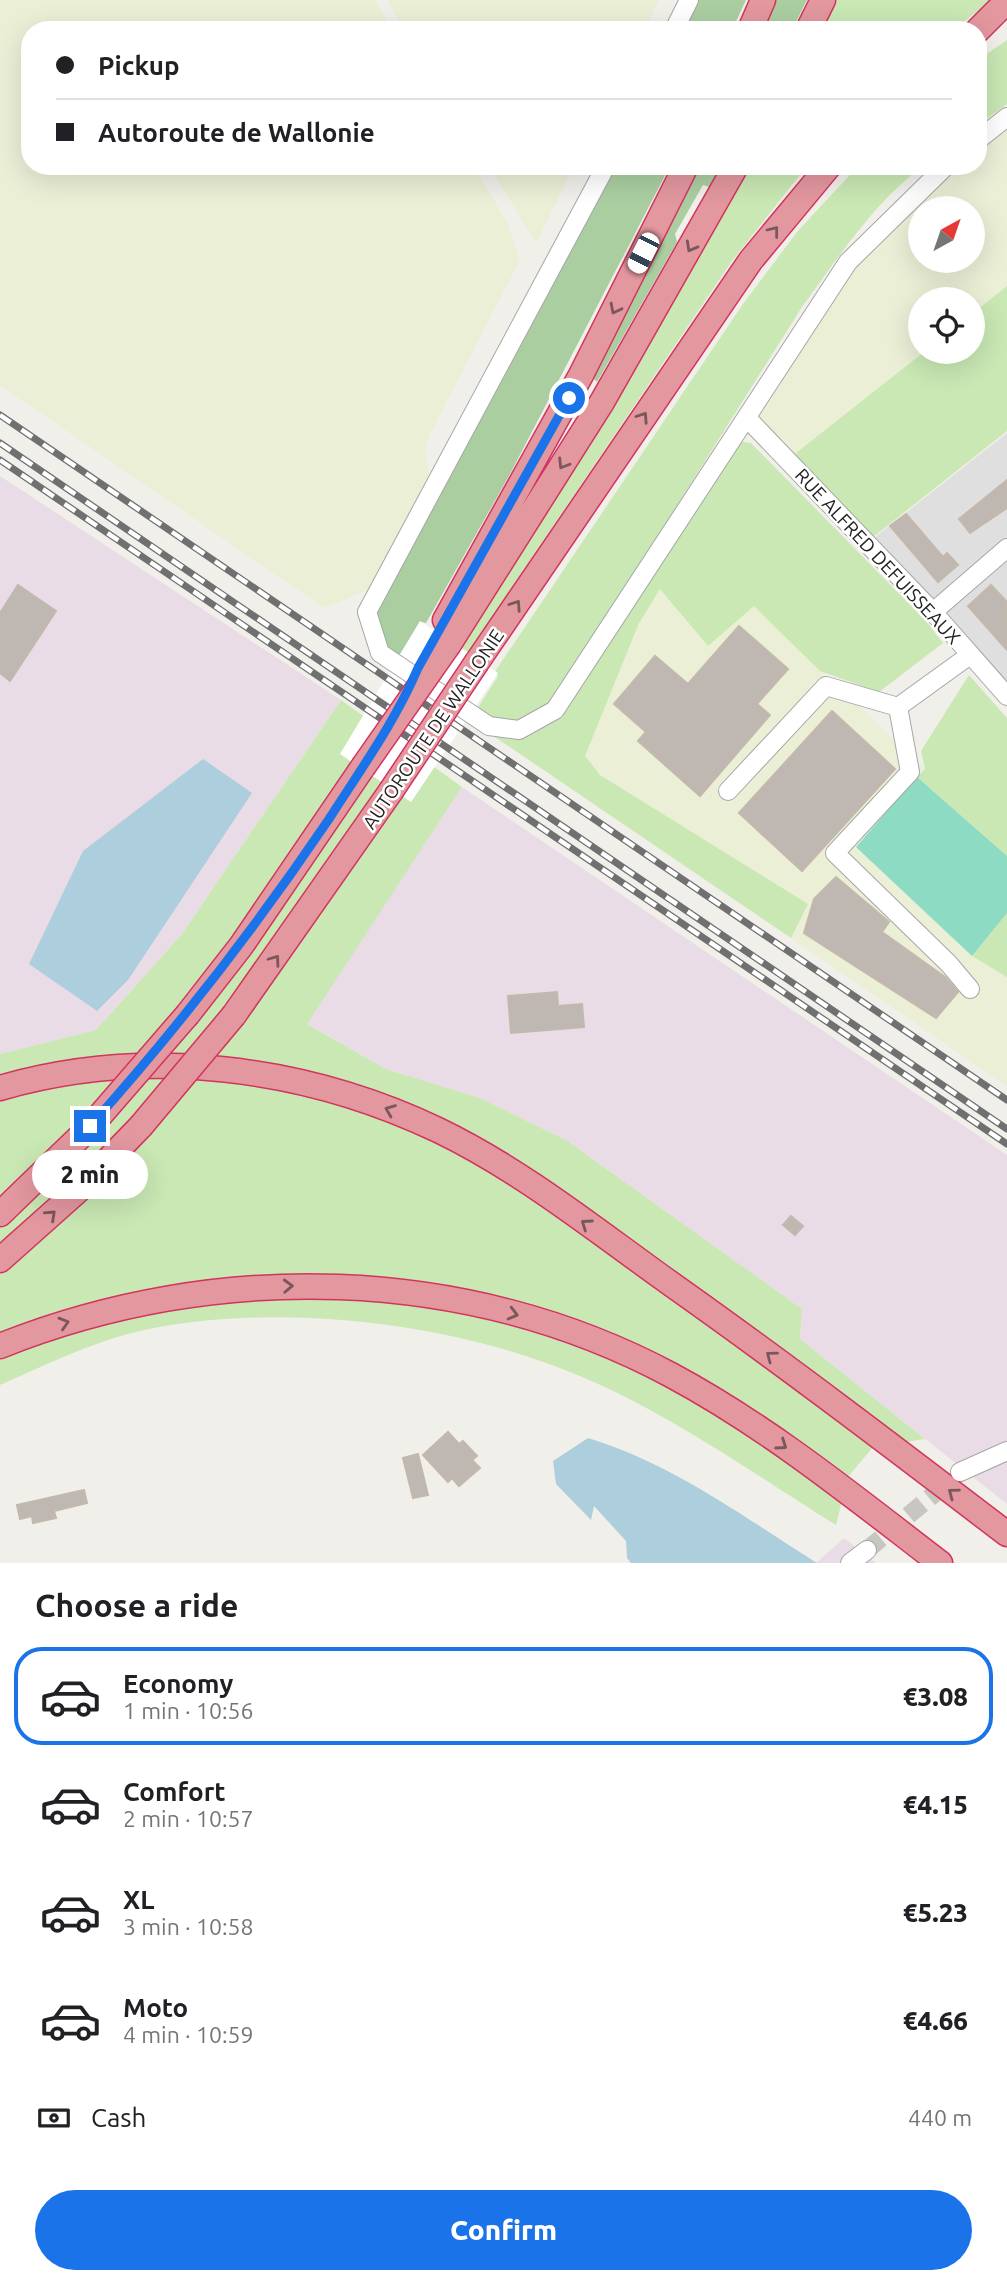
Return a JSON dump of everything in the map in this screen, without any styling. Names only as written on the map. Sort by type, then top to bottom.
[{"type":"highway","points":[[754,21],[763,0]]},
{"type":"highway","points":[[812,21],[822,0]]},
{"type":"highway","points":[[987,22],[1007,1]]},
{"type":"highway","points":[[987,28],[1007,20]]},
{"type":"highway","points":[[443,638],[681,175]]},
{"type":"highway","name":"AUTOROUTE DE WALLONIE","points":[[0,1214],[90,1126],[188,1014],[241,946],[399,713],[443,638],[602,402],[731,175]]},
{"type":"highway","name":"AUTOROUTE DE WALLONIE","points":[[0,1260],[83,1186],[141,1126],[234,1015],[391,791],[744,271],[822,175]]},
{"type":"highway","points":[[0,1088],[55,1075],[107,1068],[178,1065],[318,1085],[387,1108],[439,1131],[547,1196],[736,1330],[1007,1534]]},
{"type":"highway","points":[[0,1346],[100,1312],[163,1298],[225,1289],[356,1287],[424,1294],[485,1306],[549,1324],[612,1347],[682,1381],[782,1445],[940,1563]]},
{"type":"street","points":[[678,21],[689,0]]},
{"type":"street","points":[[987,132],[1007,117]]},
{"type":"street","points":[[601,175],[367,612],[380,653],[489,726],[519,730],[536,723],[555,710],[848,262],[937,175]]},
{"type":"street","name":"RUE ALFRED DEFUISSEAUX","points":[[747,418],[933,612],[1007,696]]},
{"type":"street","points":[[933,612],[1007,548]]},
{"type":"street","points":[[898,707],[970,655]]},
{"type":"street","points":[[728,791],[826,686],[898,707]]},
{"type":"street","points":[[898,707],[910,772],[835,853],[949,964],[970,989]]},
{"type":"street","points":[[960,1472],[1007,1451]]},
{"type":"street","points":[[850,1563],[867,1550]]},
{"type":"shaded area","points":[[1007,433],[1007,706],[928,615],[870,541]]},
{"type":"shaded area","points":[[0,476],[341,700],[182,934],[96,1030],[0,1054]]},
{"type":"shaded area","points":[[462,787],[1007,1155],[1007,1504],[800,1339],[802,1309],[566,1140],[480,1098],[386,1069],[306,1023]]},
{"type":"shaded area","points":[[844,1538],[876,1563],[816,1563]]},
{"type":"green space","points":[[0,0],[375,0],[387,21],[21,21],[21,175],[479,175],[507,223],[520,260],[430,434],[425,450],[431,485],[372,588],[324,608],[0,385]]},
{"type":"green space","points":[[387,0],[659,0],[648,21],[400,21]]},
{"type":"green space","points":[[693,0],[746,0],[736,21],[682,21]]},
{"type":"green space","points":[[775,0],[807,0],[796,21],[766,21]]},
{"type":"green space","points":[[834,0],[992,0],[965,21],[824,21]]},
{"type":"green space","points":[[1007,40],[1007,104],[987,118],[987,54]]},
{"type":"green space","points":[[1007,124],[1007,286],[985,303],[985,287],[908,287],[909,364],[782,464],[745,427],[859,262],[908,208],[908,273],[985,273],[985,196],[921,196],[946,175],[987,175],[987,141]]},
{"type":"green space","points":[[494,175],[570,175],[536,243]]},
{"type":"green space","points":[[604,175],[665,175],[510,474],[426,623],[421,622],[396,661],[379,635],[376,621],[377,603]]},
{"type":"green space","points":[[693,175],[716,175],[709,187],[703,185],[675,234],[677,242],[597,382],[592,377]]},
{"type":"green space","points":[[742,175],[800,175],[732,261],[468,652],[459,646]]},
{"type":"green space","points":[[850,175],[911,175],[888,196],[843,250],[802,307],[550,707],[513,722],[497,720],[475,712],[498,676],[494,673],[743,304],[797,232]]},
{"type":"green space","points":[[1007,286],[1007,431],[868,541],[782,464],[909,364],[985,364],[985,303]]},
{"type":"green space","points":[[741,442],[751,443],[925,620],[943,643],[879,692],[820,671],[754,606],[708,646],[660,589],[639,623],[585,756],[600,775],[808,904],[791,938],[495,737],[517,738],[541,727],[723,459]]},
{"type":"green space","points":[[659,588],[754,606],[925,769],[856,847],[972,956],[1007,975],[1007,1086],[791,938],[807,904],[600,775],[584,756],[639,623]]},
{"type":"green space","points":[[969,675],[1007,718],[1007,856],[917,777],[925,769],[921,751]]},
{"type":"green space","points":[[341,700],[462,787],[307,1024],[386,1069],[480,1098],[566,1140],[802,1309],[800,1339],[925,1439],[873,1447],[848,1477],[836,1525],[711,1445],[613,1391],[531,1358],[425,1331],[314,1318],[206,1321],[154,1328],[114,1338],[0,1385],[0,1054],[96,1030],[182,934]]},
{"type":"green space","points":[[917,777],[1007,856],[1007,913],[972,956],[856,847]]},
{"type":"green space","points":[[1007,913],[1007,977],[972,956]]},
{"type":"water","points":[[203,759],[252,793],[128,980],[97,1011],[29,964],[83,851]]},
{"type":"water","points":[[588,1438],[678,1476],[817,1563],[631,1563],[627,1558],[626,1541],[594,1506],[591,1520],[556,1484],[553,1461]]},
{"type":"pier","points":[[420,621],[498,673],[411,802],[340,754]]},
{"type":"building","points":[[1007,480],[1007,508],[970,533],[959,519]]},
{"type":"building","points":[[906,514],[943,557],[947,553],[958,565],[938,582],[890,526]]},
{"type":"building","points":[[18,585],[56,611],[10,681],[0,673],[0,613]]},
{"type":"building","points":[[991,585],[1007,602],[1007,650],[968,606]]},
{"type":"building","points":[[739,626],[788,669],[757,704],[770,715],[700,796],[638,741],[646,732],[614,704],[655,656],[688,684]]},
{"type":"building","points":[[832,711],[895,769],[802,871],[739,813]]},
{"type":"building","points":[[836,877],[889,922],[882,932],[945,977],[958,992],[936,1018],[804,933],[814,899]]},
{"type":"building","points":[[557,992],[558,1006],[582,1004],[584,1027],[511,1033],[508,996]]},
{"type":"building","points":[[791,1216],[803,1226],[795,1235],[783,1225]]},
{"type":"building","points":[[448,1432],[459,1444],[463,1441],[477,1456],[472,1460],[480,1468],[459,1486],[452,1478],[448,1482],[423,1455]]},
{"type":"building","points":[[418,1454],[428,1495],[413,1498],[403,1458]]},
{"type":"building","points":[[84,1490],[87,1503],[54,1511],[56,1518],[33,1523],[32,1516],[20,1519],[17,1505]]},
{"type":"tunnel","points":[[867,1550],[952,1479]]},
{"type":"railway","points":[[0,415],[1007,1100]]},
{"type":"railway","points":[[0,443],[1007,1129]]},
{"type":"railway","points":[[0,460],[1007,1144]]},
{"type":"route","points":[[90,1126],[188,1014],[241,946],[399,713],[418,668],[533,467],[569,398]]}]
